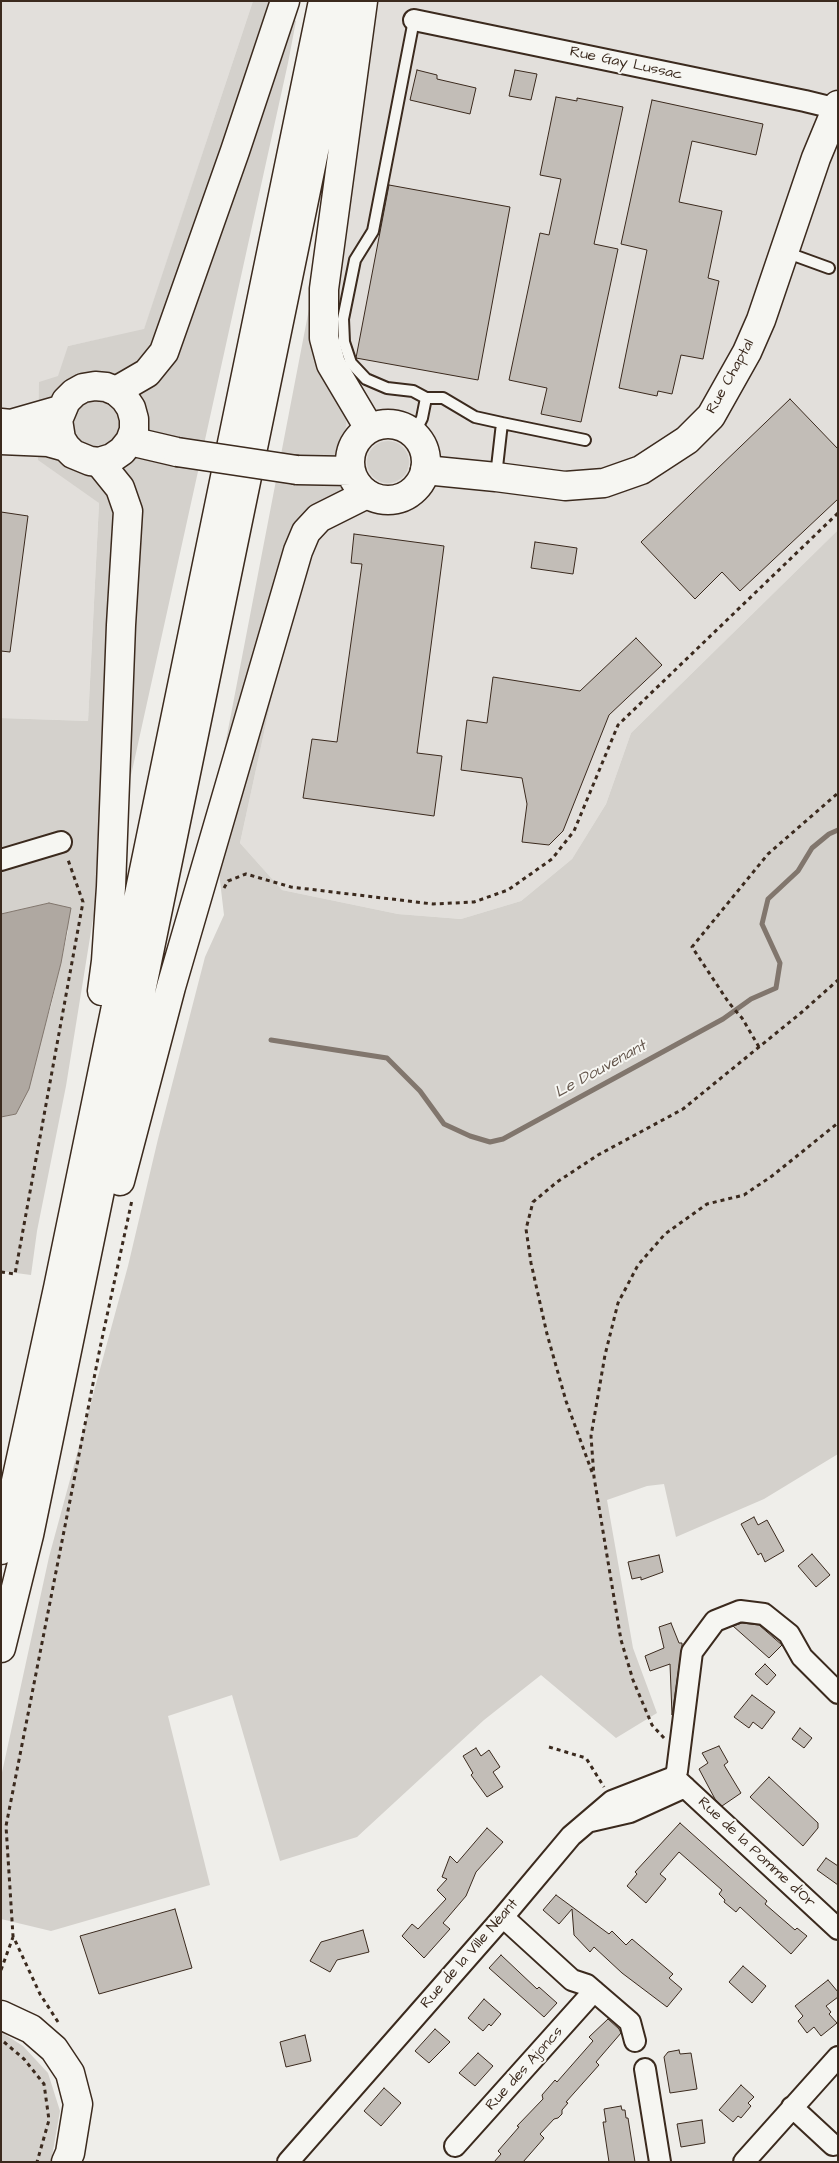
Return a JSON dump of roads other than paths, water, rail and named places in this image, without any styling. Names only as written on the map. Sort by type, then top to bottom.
[{"type":"main road","points":[[116,391],[147,373],[164,352],[235,151],[285,1]]},
{"type":"main road","points":[[1,1550],[46,1346],[323,1]]},
{"type":"main road","points":[[1,1648],[29,1536],[345,1]]},
{"type":"main road","points":[[363,1],[324,288],[324,338],[331,364],[369,428]]},
{"type":"main road","name":"Rue Chaptal","points":[[425,470],[496,476],[565,486],[604,483],[641,470],[687,440],[711,416],[747,352],[816,158],[837,108]]},
{"type":"main road","points":[[1,440],[48,442],[66,447],[81,458],[99,462],[112,458],[122,451],[130,441],[134,430],[131,408],[125,398],[116,391],[106,387],[83,388],[74,393],[66,400],[60,410],[58,430],[66,447]]},
{"type":"main road","points":[[1,423],[12,424],[60,410]]},
{"type":"main road","points":[[380,424],[404,427],[414,434],[424,450],[425,470],[416,486],[402,497],[390,500],[378,499],[360,488],[351,471],[350,456],[354,442],[369,428],[380,424]]},
{"type":"main road","points":[[130,441],[177,452],[297,470],[351,471]]},
{"type":"main road","points":[[99,462],[120,488],[128,511],[121,625],[111,887],[106,961],[96,1031],[102,1074]]},
{"type":"main road","points":[[76,1307],[104,1239],[171,987],[298,551],[306,532],[320,518],[367,494]]},
{"type":"main road","points":[[1,2015],[31,2029],[54,2049],[70,2073],[78,2104],[70,2153],[66,2162]]},
{"type":"street","name":"Rue Gay Lussac","points":[[414,20],[837,108]]},
{"type":"street","points":[[1,860],[61,842]]},
{"type":"street","points":[[586,1822],[630,1812],[679,1782],[678,1750],[692,1652],[715,1621],[740,1611],[764,1614],[789,1634],[802,1657],[838,1693]]},
{"type":"street","name":"Rue de la Ville Néant","points":[[288,2162],[502,1918],[571,1836],[612,1800],[679,1782]]},
{"type":"street","name":"Rue de la Pomme d'Or","points":[[679,1782],[838,1929]]},
{"type":"street","points":[[502,1918],[572,1980],[587,1985],[630,2022],[635,2042]]},
{"type":"street","name":"Rue des Ajoncs","points":[[455,2146],[594,1991]]},
{"type":"street","points":[[744,2162],[838,2057]]},
{"type":"street","points":[[644,2068],[660,2162]]},
{"type":"street","points":[[792,2107],[833,2145]]},
{"type":"lane","points":[[414,20],[373,231],[355,260],[343,319],[344,342],[351,363],[366,379],[387,388],[413,391],[426,398],[443,398],[475,417],[585,440]]},
{"type":"lane","points":[[784,252],[829,268]]},
{"type":"lane","points":[[414,434],[422,418],[426,398]]},
{"type":"lane","points":[[496,476],[502,423]]},
{"type":"waterway","name":"Le Douvenant","points":[[271,1040],[387,1058],[420,1091],[444,1124],[470,1136],[490,1142],[503,1139],[723,1019],[751,999],[776,988],[780,963],[762,924],[768,899],[798,871],[812,848],[829,834],[838,830]]}]
